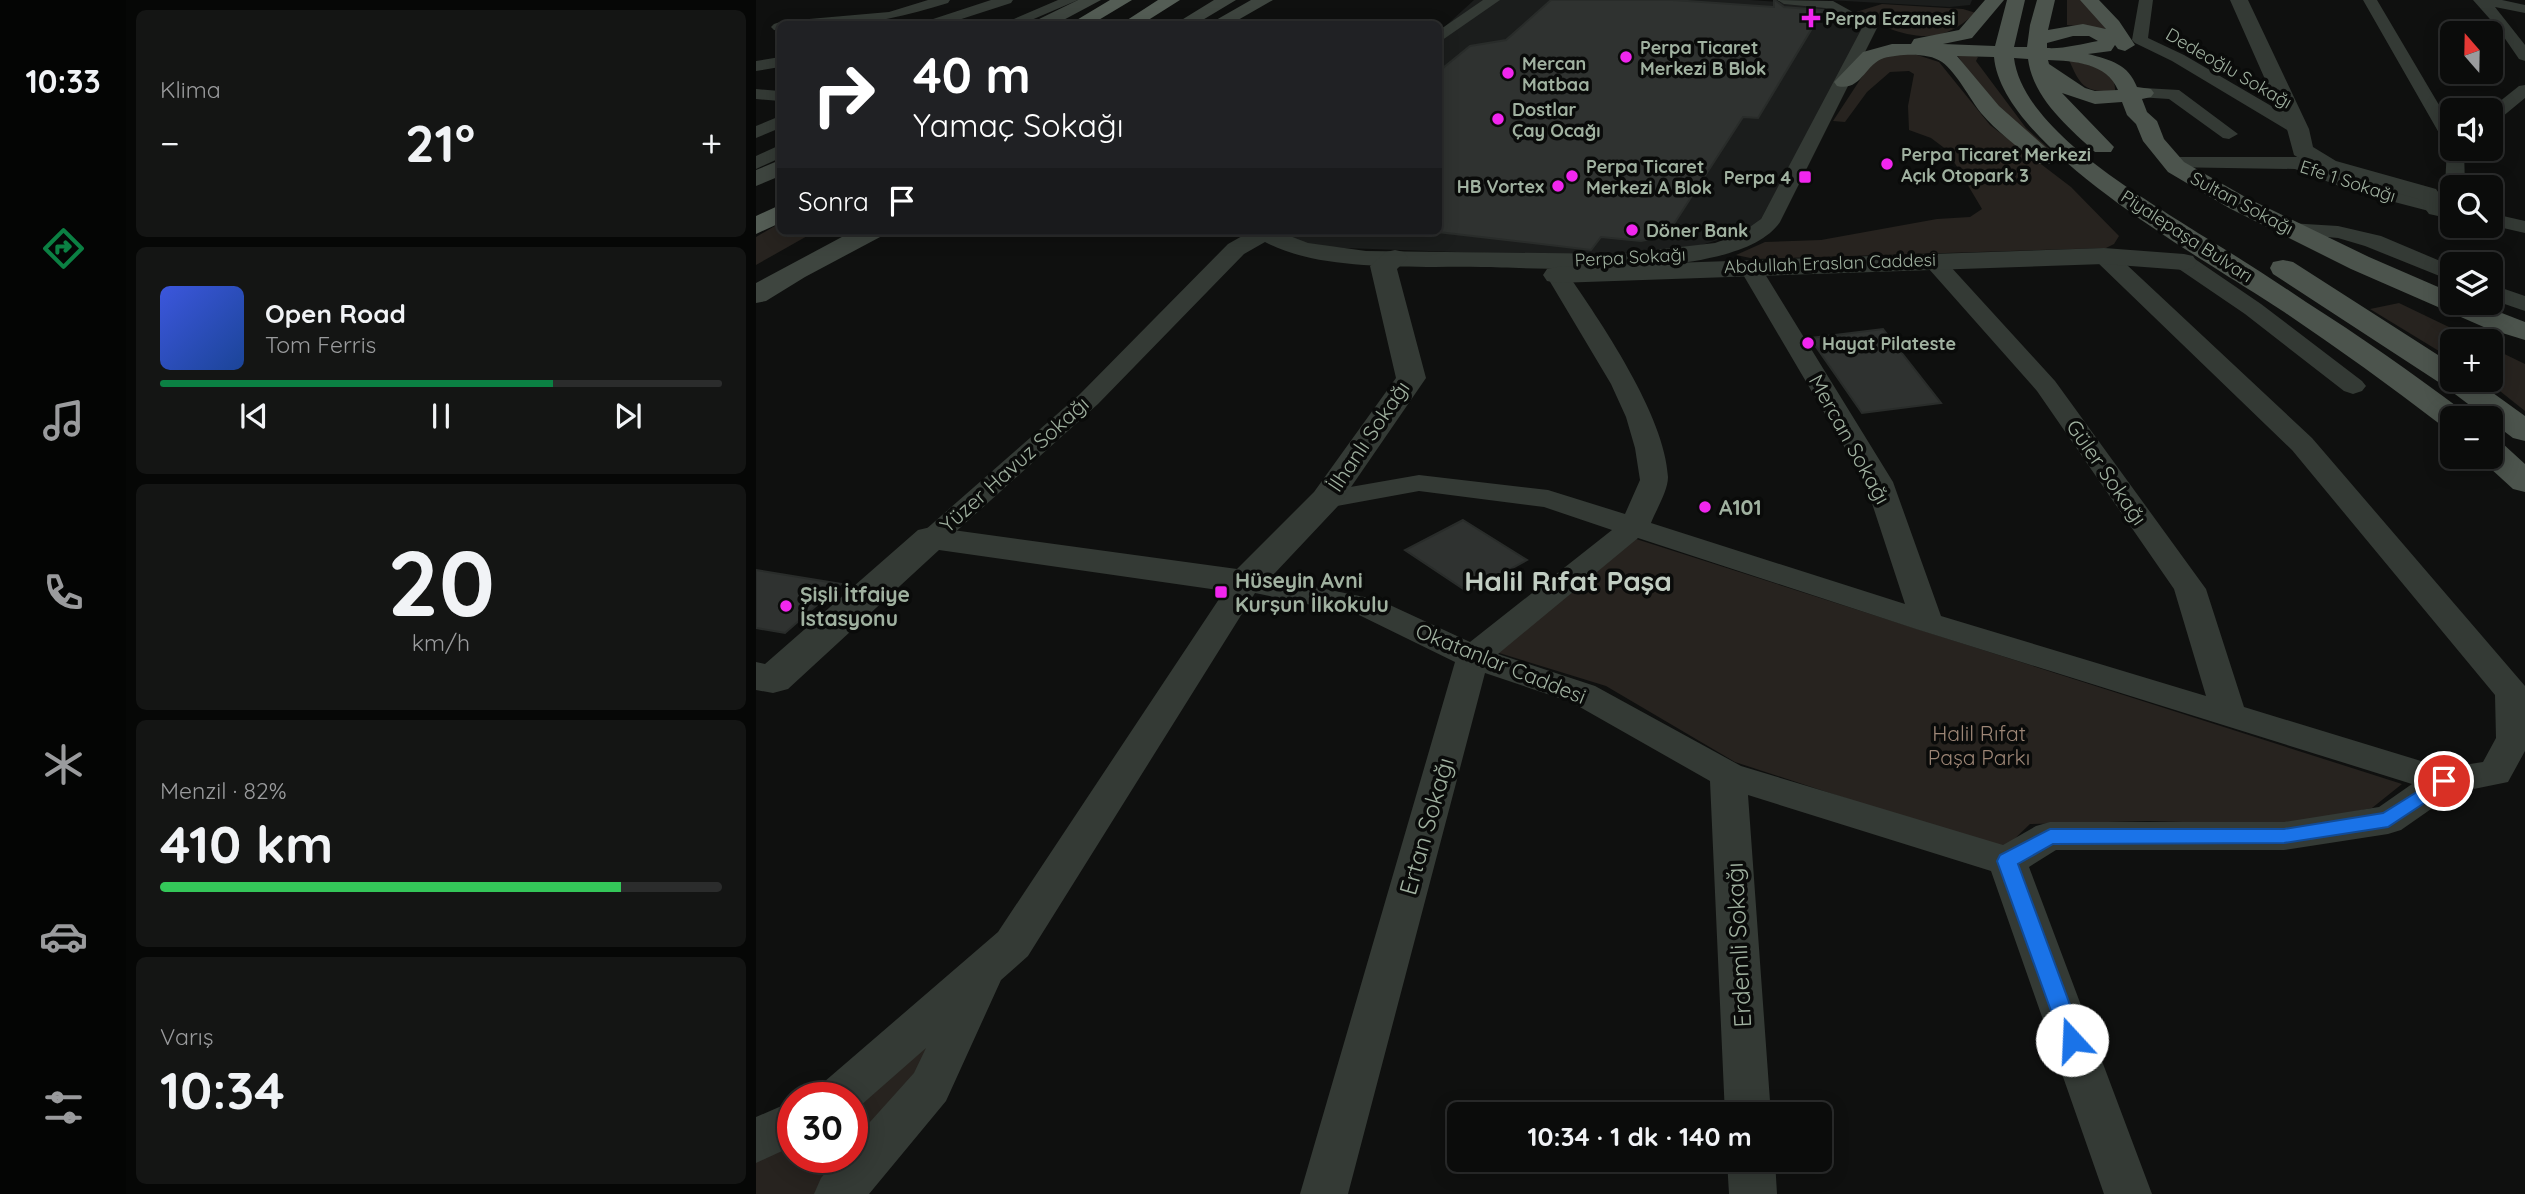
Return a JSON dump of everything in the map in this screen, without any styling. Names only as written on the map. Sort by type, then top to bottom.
[{"type":"highway","points":[[1084,21],[1123,0]]},
{"type":"highway","points":[[1135,21],[1171,0]]},
{"type":"highway","points":[[756,199],[777,188]]},
{"type":"highway","points":[[756,226],[777,215]]},
{"type":"main road","points":[[1035,21],[1092,0]]},
{"type":"main road","points":[[1057,21],[1100,0]]},
{"type":"main road","points":[[1189,21],[1227,0]]},
{"type":"main road","points":[[1223,21],[1264,0]]},
{"type":"main road","points":[[1844,82],[1853,76],[1870,56],[1928,45],[1965,34],[1995,0]]},
{"type":"main road","name":"Piyalepaşa Bulvarı","points":[[2016,0],[2003,41],[2009,78],[2034,117],[2073,155],[2114,187],[2297,308],[2440,409]]},
{"type":"main road","points":[[2046,0],[2038,23],[2049,52],[2073,92],[2106,98],[2140,84]]},
{"type":"main road","name":"Sultan Sokağı","points":[[2089,0],[2119,33],[2140,84],[2142,118],[2154,141],[2172,163],[2218,192],[2360,263]]},
{"type":"main road","points":[[2098,0],[2140,40]]},
{"type":"main road","points":[[1870,26],[1928,45],[1949,58],[1991,111],[2031,148],[2093,190]]},
{"type":"main road","points":[[1928,45],[2049,52],[2095,60],[2140,84]]},
{"type":"main road","name":"Piyalepaşa Bulvarı","points":[[2049,52],[2047,88],[2070,118],[2135,173]]},
{"type":"main road","points":[[2070,118],[2083,110],[2105,106],[2121,108],[2142,118]]},
{"type":"main road","points":[[2073,155],[2080,175],[2093,190],[2150,243],[2185,261],[2297,308]]},
{"type":"main road","points":[[756,173],[777,162]]},
{"type":"main road","points":[[756,179],[777,168]]},
{"type":"main road","points":[[756,277],[830,235]]},
{"type":"main road","points":[[756,295],[795,271],[865,235]]},
{"type":"main road","name":"Piyalepaşa Bulvarı","points":[[2266,257],[2440,371]]},
{"type":"main road","points":[[2360,263],[2496,322],[2525,331]]},
{"type":"main road","points":[[2360,263],[2525,353]]},
{"type":"main road","name":"Piyalepaşa Bulvarı","points":[[2471,392],[2525,432]]},
{"type":"main road","points":[[2503,462],[2525,482]]},
{"type":"street","points":[[839,21],[890,16],[943,0]]},
{"type":"street","points":[[942,21],[1006,0]]},
{"type":"street","points":[[969,13],[1035,21],[1071,0]]},
{"type":"street","points":[[1442,35],[1493,0]]},
{"type":"street","points":[[1784,0],[1828,4],[1870,26]]},
{"type":"street","name":"Dedeoğlu Sokağı","points":[[2146,0],[2140,40],[2178,58],[2298,129]]},
{"type":"street","points":[[2237,0],[2298,129],[2302,150],[2328,166],[2427,194],[2440,200]]},
{"type":"street","points":[[2370,0],[2440,122]]},
{"type":"street","points":[[2480,0],[2525,9]]},
{"type":"street","points":[[2480,0],[2503,24],[2525,56]]},
{"type":"street","name":"Perpa Sokağı","points":[[1268,235],[1289,245],[1320,251],[1395,258],[1617,262],[1707,252],[1747,239],[1770,222],[1844,82],[1845,73],[1870,26]]},
{"type":"street","points":[[756,66],[777,62]]},
{"type":"street","points":[[2140,84],[2173,94],[2229,134]]},
{"type":"street","points":[[2503,108],[2525,90]]},
{"type":"street","points":[[756,94],[777,96]]},
{"type":"street","points":[[756,133],[777,122]]},
{"type":"street","points":[[756,163],[777,152]]},
{"type":"street","name":"Efe 1 Sokağı","points":[[2172,163],[2298,163],[2360,187],[2440,203]]},
{"type":"street","points":[[2503,222],[2525,227]]},
{"type":"street","points":[[2289,229],[2338,232],[2373,241],[2440,269]]},
{"type":"street","name":"Yüzer Havuz Sokağı","points":[[762,683],[1088,399],[1236,249],[1257,235]]},
{"type":"street","name":"Abdullah Eraslan Caddesi","points":[[2104,256],[2150,243]]},
{"type":"street","points":[[857,1082],[1013,944],[1247,582],[1326,499],[1419,483],[1548,499],[1927,622],[2444,781],[2495,774],[2514,738],[2512,693],[2302,444],[2104,256]]},
{"type":"street","name":"Abdullah Eraslan Caddesi","points":[[1557,275],[1749,266],[2104,256],[2185,261]]},
{"type":"street","name":"İlhanlı Sokağı","points":[[1326,499],[1411,378],[1382,266],[1395,258]]},
{"type":"street","name":"Güler Sokağı","points":[[1932,260],[2046,386],[2190,589],[2229,715]]},
{"type":"street","points":[[2185,261],[2353,386]]},
{"type":"street","name":"Mercan Sokağı","points":[[1749,266],[1879,482],[1927,622]]},
{"type":"street","points":[[1474,657],[1634,527],[1654,480],[1643,428],[1624,384],[1557,275]]},
{"type":"street","points":[[2503,296],[2525,304]]},
{"type":"street","name":"Okatanlar Caddesi","points":[[931,538],[1247,582],[1368,607],[1474,657],[1583,694],[1728,775],[2007,861]]},
{"type":"street","name":"Ertan Sokağı","points":[[1324,1194],[1474,657]]},
{"type":"street","name":"Erdemli Sokağı","points":[[1728,775],[1747,1102]]},
{"type":"street","points":[[2128,1194],[2007,861],[2050,836],[2284,836],[2388,820],[2444,781]]},
{"type":"street","points":[[838,1194],[930,1087],[987,967]]},
{"type":"street","points":[[756,1140],[777,1130]]},
{"type":"street","points":[[1752,1172],[1753,1194]]},
{"type":"shaded area","points":[[1474,0],[1750,0],[1823,5],[1865,28],[1756,228],[1676,253],[1624,258],[1316,247],[1281,235],[1442,235],[1442,29]]},
{"type":"shaded area","points":[[1828,0],[1972,0],[1970,5],[1950,7]]},
{"type":"green space","points":[[2067,0],[2081,0],[2107,29],[2067,25]]},
{"type":"green space","points":[[1882,4],[1963,9],[1976,13],[1947,32],[1912,35],[1888,28],[1856,12]]},
{"type":"green space","points":[[1911,53],[1939,62],[1990,125],[2071,187],[2119,236],[2114,244],[2106,248],[1755,259],[1736,255],[1765,242],[1821,240],[1937,219],[1970,217],[1982,209],[1947,150],[1931,138],[1909,130],[1908,106],[1914,74],[1909,71],[1890,72],[1867,92],[1845,122],[1833,121],[1871,63],[1882,57]]},
{"type":"green space","points":[[1972,54],[1978,57],[1976,61],[2026,128],[2056,155],[2033,143],[2019,129],[1975,80],[1957,55]]},
{"type":"green space","points":[[2069,60],[2106,72],[2114,83],[2115,91],[2090,89],[2085,86]]},
{"type":"green space","points":[[777,225],[777,235],[809,235],[756,265],[756,237]]},
{"type":"green space","points":[[2399,303],[2453,329],[2440,329],[2440,352],[2370,309]]},
{"type":"green space","points":[[2503,353],[2525,364],[2525,411],[2501,392]]},
{"type":"green space","name":"Halil Rıfat Paşa Parkı","points":[[1633,538],[2402,784],[2372,808],[2286,825],[2148,821],[2030,824],[2003,850],[1735,762],[1606,686],[1496,652]]},
{"type":"green space","points":[[942,1028],[906,1089],[868,1134],[868,1090]]},
{"type":"green space","points":[[777,1146],[777,1173],[836,1173],[818,1194],[756,1194],[756,1157]]},
{"type":"building","points":[[1551,0],[1673,0],[1774,7],[1775,0],[1784,7],[1823,10],[1758,118],[1743,117],[1666,236],[1641,241],[1601,237],[1591,250],[1442,232],[1442,69],[1470,46],[1506,40]]},
{"type":"building","name":"Hayat Pilateste","points":[[1883,329],[1941,403],[1862,413],[1810,338]]},
{"type":"building","points":[[1463,520],[1527,560],[1468,592],[1405,550]]},
{"type":"building","name":"Şişli İtfaiye İstasyonu","points":[[756,570],[841,584],[785,633],[756,628]]},
{"type":"place","name":"Perpa Eczanesi","points":[[1811,18]]},
{"type":"place","name":"Perpa Ticaret Merkezi B Blok","points":[[1626,57]]},
{"type":"place","name":"Mercan Matbaa","points":[[1508,73]]},
{"type":"place","name":"Dostlar Çay Ocağı","points":[[1498,119]]},
{"type":"place","name":"Perpa Ticaret Merkezi Açık Otopark 3","points":[[1887,164]]},
{"type":"place","name":"Perpa Ticaret Merkezi A Blok","points":[[1572,176]]},
{"type":"place","name":"Perpa 4","points":[[1805,177]]},
{"type":"place","name":"HB Vortex","points":[[1558,186]]},
{"type":"place","name":"Döner Bank","points":[[1632,230]]},
{"type":"place","name":"Hayat Pilateste","points":[[1808,343]]},
{"type":"place","name":"A101","points":[[1705,507]]},
{"type":"place","name":"Hüseyin Avni Kurşun İlkokulu","points":[[1221,592]]},
{"type":"place","name":"Şişli İtfaiye İstasyonu","points":[[786,606]]},
{"type":"district","name":"Halil Rıfat Paşa","points":[[1568,580]]},
{"type":"route","points":[[2072,1040],[2007,861],[2050,836],[2284,836],[2388,820],[2444,781]]}]
